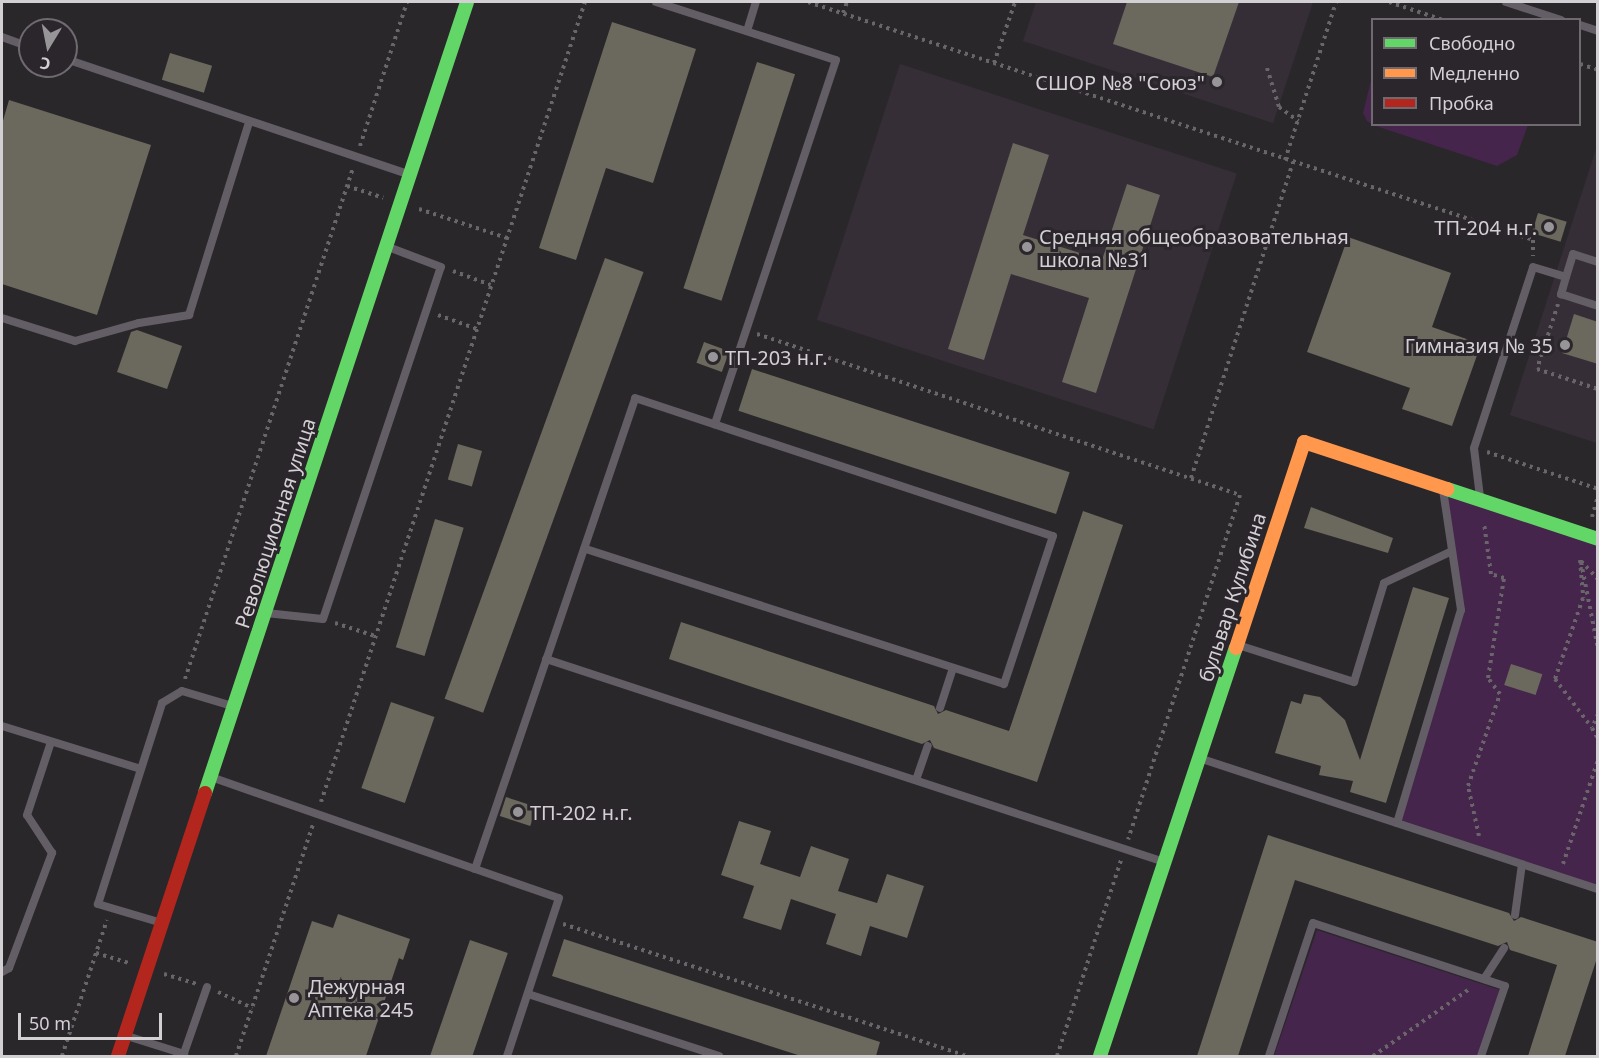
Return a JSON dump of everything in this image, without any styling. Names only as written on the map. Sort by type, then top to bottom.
[{"type":"main road","name":"Революционная улица","points":[[118,1056],[388,247],[467,2]]},
{"type":"main road","name":"бульвар Кулибина","points":[[1100,1056],[1304,442],[1592,537]]},
{"type":"lane","points":[[656,2],[836,60],[715,424]]},
{"type":"lane","points":[[747,31],[756,2]]},
{"type":"lane","points":[[1506,2],[1555,18]]},
{"type":"lane","points":[[1581,26],[1598,31]]},
{"type":"lane","points":[[2,37],[18,43]]},
{"type":"lane","points":[[78,63],[411,175]]},
{"type":"lane","points":[[2,318],[75,341],[139,322],[189,315],[249,122]]},
{"type":"lane","points":[[266,613],[323,619],[441,267],[388,247]]},
{"type":"lane","points":[[1598,262],[1573,254],[1561,294],[1598,306]]},
{"type":"lane","points":[[1480,500],[1474,448],[1533,267],[1566,278]]},
{"type":"lane","points":[[475,869],[546,659],[635,398],[1053,537],[1004,684],[584,548]]},
{"type":"lane","points":[[1398,823],[1461,610],[1442,488]]},
{"type":"lane","points":[[1237,645],[1354,682],[1384,583],[1452,550]]},
{"type":"lane","points":[[546,659],[1165,862]]},
{"type":"lane","points":[[940,708],[952,668]]},
{"type":"lane","points":[[162,923],[98,904],[162,703],[182,691],[234,707]]},
{"type":"lane","points":[[2,726],[141,769]]},
{"type":"lane","points":[[2,972],[9,968],[52,854],[27,815],[51,742]]},
{"type":"lane","points":[[916,780],[928,746]]},
{"type":"lane","points":[[1199,758],[1598,889]]},
{"type":"lane","points":[[211,777],[559,898],[507,1056]]},
{"type":"lane","points":[[1515,915],[1522,864]]},
{"type":"lane","points":[[1269,1056],[1313,923],[1505,986],[1481,1056]]},
{"type":"lane","points":[[1484,979],[1504,948]]},
{"type":"lane","points":[[125,1035],[183,1055],[207,987]]},
{"type":"lane","points":[[528,994],[718,1056]]},
{"type":"path","points":[[182,691],[407,2]]},
{"type":"path","points":[[236,1056],[585,2]]},
{"type":"path","points":[[808,2],[1533,240],[1533,267]]},
{"type":"path","points":[[843,13],[847,2]]},
{"type":"path","points":[[994,63],[1015,2]]},
{"type":"path","points":[[1285,160],[1336,2]]},
{"type":"path","points":[[1389,2],[1437,18]]},
{"type":"path","points":[[1581,64],[1598,70]]},
{"type":"path","points":[[1267,68],[1279,107],[1298,121]]},
{"type":"path","points":[[1191,478],[1293,162]]},
{"type":"path","points":[[347,186],[507,238]]},
{"type":"path","points":[[441,267],[491,285]]},
{"type":"path","points":[[1561,294],[1537,369],[1598,389]]},
{"type":"path","points":[[426,311],[477,329]]},
{"type":"path","points":[[746,330],[1240,495],[1057,1056]]},
{"type":"path","points":[[1474,448],[1598,489]]},
{"type":"path","points":[[1598,496],[1592,537],[1580,560],[1583,598],[1555,679],[1598,738]]},
{"type":"path","points":[[1480,500],[1491,574],[1504,578],[1488,678],[1500,694],[1468,786],[1483,852]]},
{"type":"path","points":[[1580,560],[1598,579]]},
{"type":"path","points":[[1580,560],[1598,649]]},
{"type":"path","points":[[323,619],[375,636]]},
{"type":"path","points":[[1592,728],[1598,714]]},
{"type":"path","points":[[1559,876],[1598,760]]},
{"type":"path","points":[[62,1056],[111,908]]},
{"type":"path","points":[[552,921],[968,1056]]},
{"type":"path","points":[[96,953],[207,987],[253,1008]]},
{"type":"path","points":[[1372,1056],[1484,979]]},
{"type":"shaded area","name":"СШОР №8 \"Союз\"","points":[[1036,2],[1313,2],[1273,123],[1023,41]]},
{"type":"shaded area","name":"Средняя общеобразовательная школа №31","points":[[900,64],[1237,173],[1154,429],[817,320]]},
{"type":"shaded area","points":[[1371,80],[1371,124],[1363,113]]},
{"type":"shaded area","points":[[1376,126],[1528,126],[1517,155],[1497,166]]},
{"type":"shaded area","name":"Гимназия № 35","points":[[1597,146],[1597,443],[1510,415]]},
{"type":"shaded area","points":[[1445,491],[1597,541],[1597,886],[1401,821],[1464,609]]},
{"type":"shaded area","points":[[1317,930],[1500,990],[1478,1056],[1274,1056]]},
{"type":"building","points":[[1127,2],[1239,2],[1213,77],[1113,44]]},
{"type":"building","points":[[612,22],[696,49],[653,183],[606,168],[576,260],[539,248]]},
{"type":"building","points":[[170,53],[212,66],[204,93],[162,80]]},
{"type":"building","points":[[757,62],[795,74],[721,301],[683,288]]},
{"type":"building","points":[[9,100],[151,145],[97,315],[2,284],[2,124]]},
{"type":"building","points":[[1013,143],[1049,155],[1023,235],[1102,260],[1127,184],[1160,195],[1096,393],[1062,382],[1089,298],[1011,274],[984,360],[948,349]]},
{"type":"building","name":"ТП-204 н.г.","points":[[1538,213],[1567,222],[1561,242],[1532,233]]},
{"type":"building","points":[[1348,237],[1451,273],[1432,327],[1481,344],[1452,426],[1402,409],[1410,388],[1307,352]]},
{"type":"building","points":[[605,258],[644,272],[483,713],[445,699]]},
{"type":"building","points":[[1574,314],[1598,322],[1598,364],[1562,353]]},
{"type":"building","points":[[137,330],[182,346],[167,389],[117,372],[131,332]]},
{"type":"building","name":"ТП-203 н.г.","points":[[704,342],[729,351],[722,372],[696,363]]},
{"type":"building","points":[[752,369],[1070,472],[1056,514],[738,411]]},
{"type":"building","points":[[458,444],[482,451],[472,486],[448,480]]},
{"type":"building","points":[[1311,507],[1393,538],[1388,553],[1304,528]]},
{"type":"building","points":[[1083,511],[1123,525],[1037,782],[934,748],[930,740],[922,744],[669,659],[681,622],[934,706],[938,714],[946,710],[1009,731]]},
{"type":"building","points":[[435,519],[464,528],[425,656],[396,647]]},
{"type":"building","points":[[1413,587],[1449,598],[1386,803],[1350,792],[1353,781],[1319,775],[1321,766],[1275,753],[1291,701],[1301,704],[1304,694],[1320,697],[1345,720],[1360,760]]},
{"type":"building","points":[[1511,664],[1542,674],[1536,695],[1504,685]]},
{"type":"building","points":[[391,702],[434,717],[405,803],[361,788]]},
{"type":"building","name":"ТП-202 н.г.","points":[[506,797],[536,807],[530,826],[500,816]]},
{"type":"building","points":[[739,821],[771,831],[760,864],[800,877],[811,846],[849,859],[838,891],[877,903],[887,874],[924,886],[907,938],[870,926],[861,956],[826,944],[836,914],[791,899],[781,930],[743,918],[754,886],[721,875]]},
{"type":"building","points":[[1268,835],[1509,913],[1514,921],[1521,917],[1598,942],[1598,955],[1565,1056],[1528,1056],[1557,965],[1510,950],[1507,942],[1498,946],[1295,880],[1238,1056],[1197,1056]]},
{"type":"building","points":[[338,914],[410,939],[403,960],[399,958],[366,1056],[266,1056],[312,921],[333,928]]},
{"type":"building","points":[[564,939],[880,1042],[876,1056],[801,1056],[552,976]]},
{"type":"building","points":[[470,940],[508,953],[472,1056],[430,1055]]},
{"type":"traffic: fast","points":[[205,793],[467,2]]},
{"type":"traffic: fast","points":[[1447,489],[1598,539]]},
{"type":"traffic: fast","points":[[1100,1056],[1236,648]]},
{"type":"traffic: slow","points":[[1236,648],[1304,442],[1447,489]]},
{"type":"traffic: jam","points":[[118,1056],[205,793]]},
{"type":"place","name":"СШОР №8 \"Союз\"","points":[[1217,82]]},
{"type":"place","name":"ТП-204 н.г.","points":[[1549,227]]},
{"type":"place","name":"Средняя общеобразовательная школа №31","points":[[1027,247]]},
{"type":"place","name":"Гимназия № 35","points":[[1565,345]]},
{"type":"place","name":"ТП-203 н.г.","points":[[713,357]]},
{"type":"place","name":"ТП-202 н.г.","points":[[518,812]]},
{"type":"place","name":"Дежурная Аптека 245","points":[[294,998]]}]
